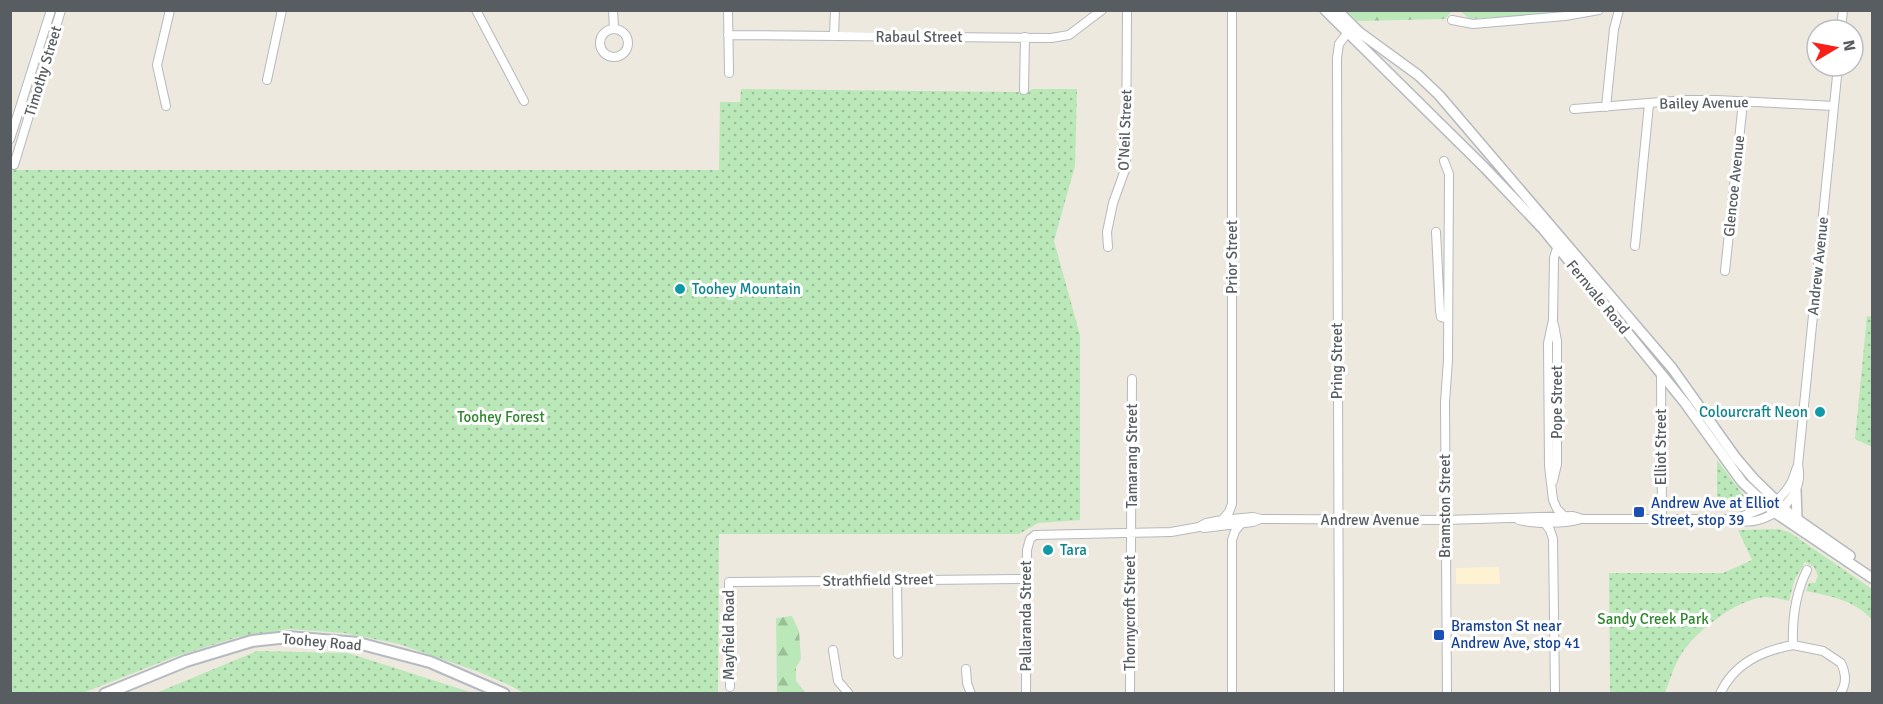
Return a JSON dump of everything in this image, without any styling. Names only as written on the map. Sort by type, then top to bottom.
[{"type":"main road","name":"Toohey Road","points":[[105,693],[186,661],[252,641],[288,637],[358,643],[430,662],[504,693]]},
{"type":"street","name":"Timothy Street","points":[[10,139],[51,10]]},
{"type":"street","name":"Timothy Street","points":[[14,165],[61,10]]},
{"type":"street","points":[[166,106],[157,65],[170,10]]},
{"type":"street","points":[[267,80],[282,10]]},
{"type":"street","points":[[476,10],[524,102]]},
{"type":"street","points":[[614,10],[614,28]]},
{"type":"street","points":[[728,10],[729,73]]},
{"type":"street","points":[[834,36],[835,10]]},
{"type":"street","name":"Rabaul Street","points":[[729,35],[1051,38],[1068,35],[1102,10]]},
{"type":"street","name":"O'Neil Street","points":[[1108,247],[1107,232],[1113,203],[1126,166],[1126,10]]},
{"type":"street","name":"Prior Street","points":[[1232,10],[1232,504]]},
{"type":"street","name":"Fernvale Road","points":[[1325,10],[1543,229],[1562,245],[1742,482],[1872,578]]},
{"type":"street","name":"Fernvale Road","points":[[1337,10],[1359,32],[1429,84],[1562,245],[1672,368],[1775,506],[1872,572]]},
{"type":"street","points":[[1452,20],[1473,24],[1570,16],[1599,10]]},
{"type":"street","points":[[1606,107],[1614,28],[1619,10]]},
{"type":"street","name":"Pring Street","points":[[1339,693],[1337,58],[1340,44],[1348,32]]},
{"type":"street","points":[[1024,90],[1025,37]]},
{"type":"street","name":"Andrew Avenue","points":[[1775,506],[1789,487],[1798,465],[1837,78]]},
{"type":"street","name":"Bailey Avenue","points":[[1574,109],[1686,100],[1834,106]]},
{"type":"street","name":"Glencoe Avenue","points":[[1725,271],[1743,102]]},
{"type":"street","points":[[1635,246],[1649,104]]},
{"type":"street","name":"Bramston Street","points":[[1444,161],[1449,174],[1445,402],[1447,693]]},
{"type":"street","name":"Bramston Street","points":[[1436,232],[1440,311],[1441,317],[1448,319]]},
{"type":"street","name":"Pope Street","points":[[1553,500],[1549,466],[1548,343],[1553,320],[1554,258],[1562,245]]},
{"type":"street","name":"Elliot Street","points":[[1661,375],[1662,519]]},
{"type":"street","name":"Tamarang Street","points":[[1131,533],[1132,380]]},
{"type":"street","name":"Andrew Avenue","points":[[1030,539],[1039,535],[1171,532],[1199,527],[1206,523],[1242,521],[1253,517],[1337,520],[1515,519],[1528,522],[1544,519],[1563,519],[1573,522],[1583,519],[1735,519],[1790,500],[1796,490],[1800,474],[1798,465]]},
{"type":"street","points":[[1796,490],[1797,519]]},
{"type":"street","points":[[1553,500],[1563,519],[1553,539]]},
{"type":"street","points":[[1553,500],[1544,519],[1553,539],[1555,693]]},
{"type":"street","points":[[1232,504],[1242,521],[1232,540],[1232,693]]},
{"type":"street","points":[[1232,504],[1222,523],[1232,540]]},
{"type":"street","name":"Thornycroft Street","points":[[1130,693],[1131,533]]},
{"type":"street","name":"Pallaranda Street","points":[[1026,693],[1027,550],[1030,539]]},
{"type":"street","points":[[1793,645],[1795,602],[1800,583],[1807,570]]},
{"type":"street","name":"Strathfield Street","points":[[729,582],[1027,579]]},
{"type":"street","points":[[897,580],[898,654]]},
{"type":"street","name":"Mayfield Road","points":[[729,582],[730,687]]},
{"type":"street","points":[[1720,693],[1734,672],[1746,662],[1764,652],[1793,645],[1823,651],[1841,663],[1845,686],[1840,693]]},
{"type":"street","points":[[833,650],[838,681],[849,693]]},
{"type":"street","points":[[966,669],[967,683],[971,693]]},
{"type":"shaded area","points":[[1499,567],[1500,584],[1456,584],[1456,568]]},
{"type":"green space","points":[[1347,11],[1452,11],[1445,19],[1357,21]]},
{"type":"green space","points":[[1460,11],[1568,11],[1470,19]]},
{"type":"green space","name":"Toohey Forest","points":[[741,89],[1028,92],[1032,89],[1077,89],[1075,166],[1054,241],[1080,335],[1080,520],[1038,523],[1019,534],[719,534],[718,693],[524,693],[479,672],[399,644],[344,633],[289,629],[238,637],[174,657],[83,693],[11,694],[11,170],[719,170],[720,102],[740,102]]},
{"type":"green space","points":[[1867,316],[1872,317],[1872,447],[1855,439]]},
{"type":"green space","points":[[1717,460],[1747,500],[1747,507],[1717,508]]},
{"type":"green space","name":"Sandy Creek Park","points":[[1778,529],[1789,532],[1872,589],[1872,620],[1850,603],[1806,591],[1809,583],[1815,583],[1818,576],[1814,567],[1805,562],[1794,581],[1789,601],[1768,597],[1754,599],[1716,619],[1694,638],[1679,658],[1665,693],[1610,693],[1609,573],[1723,573],[1752,560],[1738,530]]},
{"type":"green space","points":[[792,616],[799,631],[801,659],[796,667],[796,681],[806,693],[777,693],[776,618]]},
{"type":"green space","points":[[257,651],[348,653],[473,693],[156,693]]},
{"type":"place","name":"Toohey Mountain","points":[[680,289]]},
{"type":"place","name":"Colourcraft Neon","points":[[1820,412]]},
{"type":"place","name":"Andrew Ave at Elliot Street, stop 39","points":[[1639,512]]},
{"type":"place","name":"Tara","points":[[1048,550]]},
{"type":"place","name":"Bramston St near Andrew Ave, stop 41","points":[[1439,635]]}]
